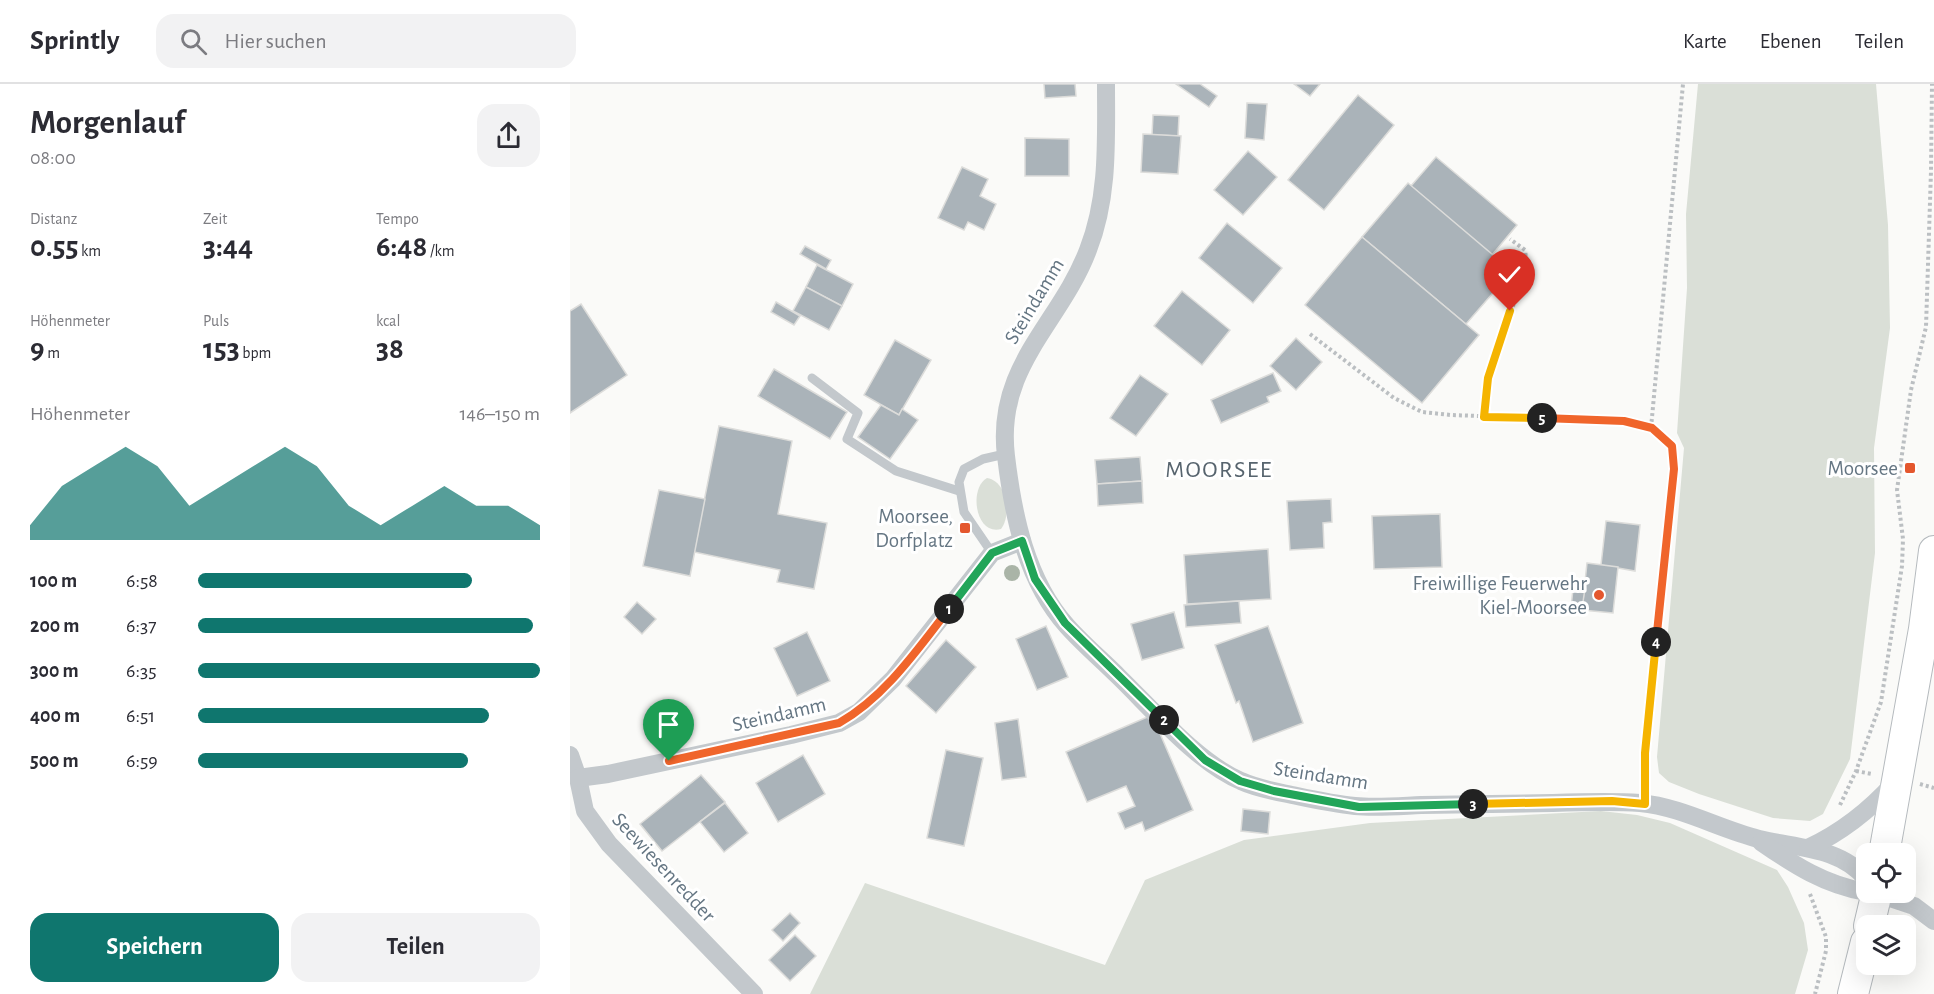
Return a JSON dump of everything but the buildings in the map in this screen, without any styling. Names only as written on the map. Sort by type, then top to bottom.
[{"type":"main road","points":[[1886,843],[1924,629],[1934,551]]},
{"type":"main road","points":[[1853,994],[1858,975]]},
{"type":"street","name":"Steindamm","points":[[1106,84],[1106,166],[1100,213],[1090,247],[1078,277],[1030,348],[1011,395],[1005,423],[1005,454],[1022,541],[1035,579],[1065,623],[1205,760],[1240,781],[1274,791],[1359,807],[1587,802],[1645,804],[1688,813],[1757,839],[1808,848],[1856,868]]},
{"type":"street","points":[[992,553],[1022,541]]},
{"type":"street","name":"Steindamm","points":[[578,778],[608,774],[839,723],[859,712],[893,679],[992,553]]},
{"type":"street","name":"Seewiesenredder","points":[[570,755],[578,778],[585,812],[609,844],[754,994]]},
{"type":"street","points":[[1808,848],[1859,818],[1897,779]]},
{"type":"street","name":"Steindamm","points":[[1757,839],[1791,864],[1813,876],[1856,890]]},
{"type":"street","points":[[1905,903],[1914,906],[1934,921]]},
{"type":"lane","points":[[812,378],[858,413],[847,439],[896,471],[959,491]]},
{"type":"lane","points":[[992,553],[964,512],[959,482],[964,469],[983,459],[1005,454]]},
{"type":"path","points":[[1652,428],[1683,84]]},
{"type":"path","points":[[1856,771],[1881,702],[1902,566],[1903,539],[1897,490],[1909,399],[1926,327],[1932,84]]},
{"type":"path","points":[[1484,417],[1488,378],[1527,266],[1525,250],[1510,239]]},
{"type":"path","points":[[1310,334],[1394,398],[1422,412],[1484,417],[1624,421],[1652,428],[1672,446],[1674,469],[1645,753],[1645,804]]},
{"type":"path","points":[[1813,876],[1810,887],[1811,900],[1826,937],[1826,951],[1815,994]]},
{"type":"shaded area","points":[[1698,84],[1876,84],[1888,225],[1890,328],[1874,448],[1875,553],[1850,759],[1823,814],[1810,821],[1773,818],[1699,794],[1669,782],[1659,773],[1657,757],[1684,448],[1677,433],[1687,288],[1686,214]]},
{"type":"shaded area","points":[[987,478],[999,485],[1006,499],[1006,516],[1001,529],[986,526],[977,510],[978,492],[981,484]]},
{"type":"shaded area","points":[[1601,811],[1637,815],[1670,823],[1777,870],[1788,887],[1804,923],[1808,950],[1795,994],[810,994],[865,883],[1105,965],[1145,880],[1244,840],[1370,823]]},
{"type":"place","name":"Moorsee","points":[[1910,468]]},
{"type":"place","name":"Moorsee, Dorfplatz","points":[[965,528]]},
{"type":"place","name":"Freiwillige Feuerwehr Kiel-Moorsee","points":[[1599,595]]},
{"type":"district","name":"MOORSEE","points":[[1219,469]]},
{"type":"route","points":[[669,761],[839,723],[859,712],[893,679],[992,553],[1022,541],[1035,579],[1065,623],[1205,760],[1240,781],[1319,801],[1359,807],[1612,801],[1645,804],[1645,753],[1674,469],[1672,446],[1652,428],[1624,421],[1484,417],[1488,378],[1510,311]]}]
